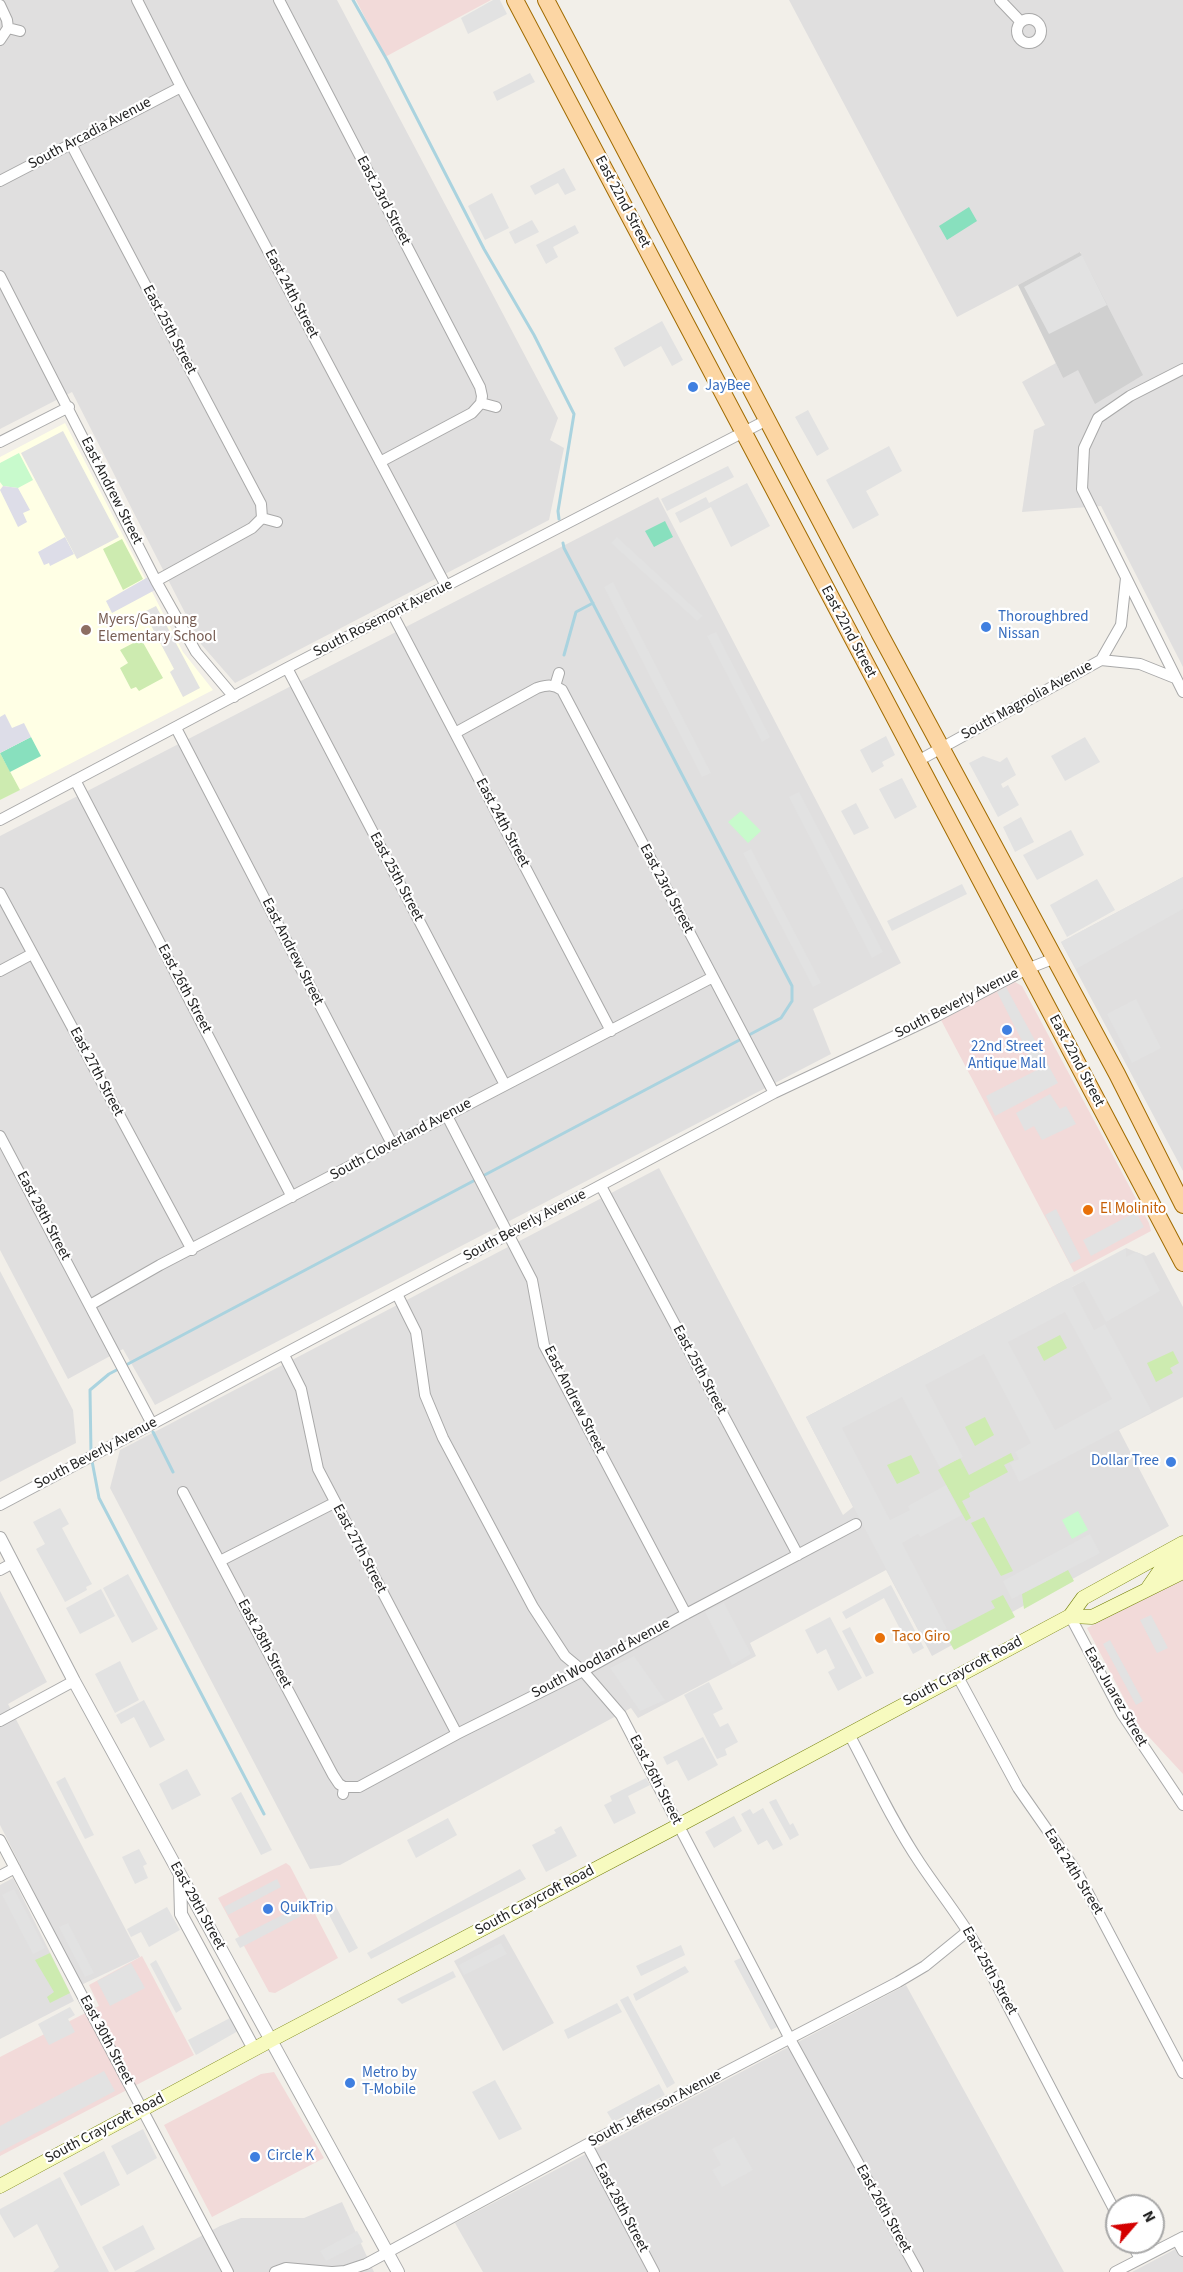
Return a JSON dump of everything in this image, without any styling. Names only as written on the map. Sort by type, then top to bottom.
[{"type":"main road","name":"East 22nd Street","points":[[515,0],[1183,1263]]},
{"type":"main road","name":"East 22nd Street","points":[[546,0],[941,748],[1055,958],[1183,1205]]},
{"type":"main road","points":[[593,147],[617,135]]},
{"type":"main road","name":"South Craycroft Road","points":[[1070,1617],[1083,1598],[1183,1543]]},
{"type":"main road","points":[[1147,1590],[1159,1572],[1183,1558]]},
{"type":"main road","name":"South Craycroft Road","points":[[0,2186],[957,1675],[1070,1617],[1092,1617],[1183,1572]]},
{"type":"street","name":"East 24th Street","points":[[137,0],[446,586]]},
{"type":"street","name":"East 23rd Street","points":[[279,0],[480,387],[481,403]]},
{"type":"street","points":[[1000,0],[1021,22]]},
{"type":"street","points":[[0,5],[8,28],[0,40]]},
{"type":"street","points":[[8,28],[20,32]]},
{"type":"street","name":"South Arcadia Avenue","points":[[0,181],[181,87]]},
{"type":"street","name":"East 25th Street","points":[[71,144],[261,504],[262,518]]},
{"type":"street","name":"East Andrew Street","points":[[0,276],[156,581],[196,652],[234,697]]},
{"type":"street","points":[[1183,369],[1130,396],[1098,418],[1084,448],[1082,489],[1183,692]]},
{"type":"street","points":[[380,462],[472,413],[481,403],[496,407]]},
{"type":"street","points":[[0,442],[69,407]]},
{"type":"street","name":"South Rosemont Avenue","points":[[0,820],[287,668],[767,420]]},
{"type":"street","points":[[156,581],[252,528],[262,518],[277,522]]},
{"type":"street","points":[[1101,660],[1121,625],[1126,578]]},
{"type":"street","name":"East 24th Street","points":[[393,615],[611,1031]]},
{"type":"street","name":"South Magnolia Avenue","points":[[916,762],[1101,660],[1140,664],[1175,678]]},
{"type":"street","name":"East 25th Street","points":[[287,668],[505,1085]]},
{"type":"street","points":[[455,733],[537,688],[556,686],[559,673]]},
{"type":"street","name":"East 23rd Street","points":[[556,686],[565,694],[774,1093]]},
{"type":"street","name":"East Andrew Street","points":[[176,728],[392,1144]]},
{"type":"street","name":"East 26th Street","points":[[75,780],[292,1197]]},
{"type":"street","name":"East 27th Street","points":[[0,893],[192,1250]]},
{"type":"street","points":[[0,971],[32,954]]},
{"type":"street","name":"South Beverly Avenue","points":[[0,1505],[774,1093],[935,1017],[1027,969],[1055,958]]},
{"type":"street","name":"South Cloverland Avenue","points":[[90,1305],[713,977]]},
{"type":"street","name":"East Andrew Street","points":[[447,1116],[532,1280],[544,1345],[686,1614]]},
{"type":"street","name":"East 28th Street","points":[[0,1136],[152,1424]]},
{"type":"street","name":"East 25th Street","points":[[601,1185],[798,1555]]},
{"type":"street","name":"East 26th Street","points":[[397,1294],[416,1332],[425,1395],[436,1426],[533,1607],[565,1656],[583,1671],[621,1715],[790,2039],[918,2272]]},
{"type":"street","name":"East 27th Street","points":[[284,1355],[301,1389],[318,1469],[457,1734]]},
{"type":"street","name":"East 28th Street","points":[[183,1492],[333,1775],[344,1790]]},
{"type":"street","points":[[220,1560],[334,1503]]},
{"type":"street","name":"South Woodland Avenue","points":[[344,1790],[359,1787],[457,1734],[583,1671],[856,1524]]},
{"type":"street","name":"East 29th Street","points":[[0,1538],[74,1681],[398,2272]]},
{"type":"street","points":[[0,1570],[13,1563]]},
{"type":"street","name":"East Juarez Street","points":[[1070,1617],[1126,1722],[1183,1805]]},
{"type":"street","name":"East 24th Street","points":[[957,1675],[1018,1788],[1072,1865],[1183,2073]]},
{"type":"street","points":[[0,1721],[74,1681]]},
{"type":"street","name":"East 25th Street","points":[[849,1734],[906,1841],[968,1931],[1106,2194]]},
{"type":"street","name":"East 30th Street","points":[[0,1840],[228,2272]]},
{"type":"street","points":[[0,1876],[15,1868]]},
{"type":"street","points":[[179,1874],[181,1914],[254,2049]]},
{"type":"street","name":"South Jefferson Avenue","points":[[275,2272],[286,2268],[345,2271],[364,2264],[898,1982],[925,1966],[968,1931]]},
{"type":"street","name":"East 28th Street","points":[[587,2145],[654,2272]]},
{"type":"street","points":[[1115,2272],[1180,2238],[1183,2251]]},
{"type":"street","points":[[1137,2254],[1140,2259]]},
{"type":"shaded area","points":[[0,0],[337,0],[558,418],[550,440],[564,448],[549,520],[235,683],[201,644],[72,392],[0,429]]},
{"type":"shaded area","points":[[356,0],[491,0],[385,57]]},
{"type":"shaded area","points":[[493,0],[500,0],[507,14],[468,34],[461,18]]},
{"type":"shaded area","points":[[789,0],[1183,0],[1183,667],[1101,506],[1022,512],[1034,430],[1045,425],[1022,382],[1056,363],[1063,378],[1081,252],[957,317]]},
{"type":"shaded area","points":[[530,73],[535,82],[497,101],[493,92]]},
{"type":"shaded area","points":[[564,168],[576,190],[565,195],[558,183],[535,195],[530,186]]},
{"type":"shaded area","points":[[492,193],[509,228],[485,240],[468,206]]},
{"type":"shaded area","points":[[532,220],[539,232],[515,244],[509,232]]},
{"type":"shaded area","points":[[575,225],[579,233],[553,247],[558,257],[546,264],[536,245]]},
{"type":"shaded area","points":[[1080,252],[1143,375],[1095,404],[1078,370],[1063,378],[1018,285]]},
{"type":"shaded area","points":[[1082,255],[1107,305],[1049,334],[1024,287]]},
{"type":"shaded area","points":[[662,321],[683,360],[672,366],[661,346],[624,367],[614,348]]},
{"type":"shaded area","points":[[808,410],[829,449],[817,456],[795,417]]},
{"type":"shaded area","name":"Myers/Ganoung Elementary School","points":[[65,423],[183,652],[213,690],[0,800],[0,457]]},
{"type":"shaded area","points":[[63,431],[119,537],[77,559],[21,453]]},
{"type":"shaded area","points":[[889,446],[902,471],[866,491],[879,515],[853,529],[826,480]]},
{"type":"shaded area","points":[[728,466],[734,477],[667,511],[661,499]]},
{"type":"shaded area","points":[[747,483],[770,526],[731,547],[711,507],[680,523],[675,513],[706,497],[709,503]]},
{"type":"shaded area","points":[[3,486],[18,488],[30,510],[23,513],[27,522],[18,527],[0,490]]},
{"type":"shaded area","points":[[658,497],[901,963],[813,1009],[831,1054],[155,1405],[123,1349],[68,1379],[0,1250],[0,836]]},
{"type":"shaded area","points":[[65,537],[74,554],[50,566],[49,563],[44,565],[38,552]]},
{"type":"shaded area","points":[[617,537],[703,616],[697,621],[611,543]]},
{"type":"shaded area","points":[[148,577],[155,590],[112,613],[106,601]]},
{"type":"shaded area","points":[[613,582],[711,773],[702,777],[604,587]]},
{"type":"shaded area","points":[[156,606],[200,688],[183,697],[170,672],[174,669],[144,612]]},
{"type":"shaded area","points":[[716,632],[770,737],[762,742],[707,636]]},
{"type":"shaded area","points":[[5,714],[12,728],[24,723],[31,737],[0,753],[0,717]]},
{"type":"shaded area","points":[[886,736],[895,755],[882,762],[884,766],[872,773],[860,750]]},
{"type":"shaded area","points":[[1085,737],[1100,762],[1065,781],[1051,756]]},
{"type":"shaded area","points":[[983,756],[1000,762],[1007,757],[1016,775],[1001,784],[1003,788],[1008,785],[1019,805],[998,817],[969,763]]},
{"type":"shaded area","points":[[902,778],[917,807],[895,819],[879,789]]},
{"type":"shaded area","points":[[799,792],[883,952],[872,958],[789,797]]},
{"type":"shaded area","points":[[856,803],[869,828],[854,835],[841,811]]},
{"type":"shaded area","points":[[1021,817],[1034,842],[1015,852],[1003,827]]},
{"type":"shaded area","points":[[1071,830],[1084,855],[1037,880],[1023,855]]},
{"type":"shaded area","points":[[751,849],[821,983],[813,987],[743,853]]},
{"type":"shaded area","points":[[1183,877],[1183,1171],[1061,942]]},
{"type":"shaded area","points":[[1183,877],[1183,909],[1076,969],[1061,942]]},
{"type":"shaded area","points":[[1097,879],[1115,910],[1067,937],[1050,905]]},
{"type":"shaded area","points":[[962,884],[967,894],[892,931],[887,921]]},
{"type":"shaded area","points":[[1015,982],[1022,986],[1149,1223],[1151,1231],[1074,1272],[941,1020]]},
{"type":"shaded area","points":[[1006,987],[1058,1083],[995,1116],[986,1096],[1037,1070],[997,992]]},
{"type":"shaded area","points":[[1136,999],[1161,1048],[1132,1063],[1107,1014]]},
{"type":"shaded area","points":[[1050,1094],[1060,1109],[1066,1106],[1076,1124],[1042,1140],[1034,1126],[1025,1131],[1016,1113]]},
{"type":"shaded area","points":[[659,1168],[843,1515],[853,1507],[806,1417],[1067,1279],[1072,1287],[1126,1258],[1126,1248],[1146,1256],[1154,1252],[1183,1307],[1183,1397],[1119,1430],[1169,1526],[932,1656],[886,1570],[750,1643],[756,1656],[638,1718],[631,1708],[340,1865],[310,1869],[110,1488],[120,1450]]},
{"type":"shaded area","points":[[1056,1209],[1081,1258],[1070,1264],[1045,1215]]},
{"type":"shaded area","points":[[1136,1212],[1144,1227],[1091,1256],[1083,1240]]},
{"type":"shaded area","points":[[1126,1248],[1126,1257],[1136,1252],[1141,1254],[1160,1291],[1106,1322],[1084,1281],[1072,1287],[1094,1330],[1105,1324],[1152,1412],[1019,1482],[1010,1463],[1019,1459],[1015,1452],[1031,1443],[984,1354],[925,1385],[963,1457],[940,1468],[902,1397],[842,1428],[890,1520],[910,1510],[908,1506],[946,1485],[962,1515],[920,1537],[918,1534],[902,1543],[947,1629],[924,1641],[806,1417]],"holes":[[[1065,1312],[1112,1399],[1055,1430],[1008,1342]]]},
{"type":"shaded area","points":[[0,1271],[73,1410],[76,1443],[0,1482]]},
{"type":"shaded area","points":[[60,1508],[69,1524],[62,1528],[92,1584],[86,1587],[87,1590],[65,1602],[36,1549],[45,1544],[33,1522]]},
{"type":"shaded area","points":[[1090,1534],[1100,1553],[1012,1599],[1003,1581]]},
{"type":"shaded area","points":[[128,1574],[158,1629],[132,1643],[103,1588]]},
{"type":"shaded area","points":[[1183,1579],[1183,1774],[1138,1725],[1087,1628]]},
{"type":"shaded area","points":[[891,1585],[924,1648],[913,1654],[884,1598],[846,1619],[842,1612]]},
{"type":"shaded area","points":[[101,1589],[115,1616],[80,1634],[66,1608]]},
{"type":"shaded area","points":[[0,1591],[47,1682],[8,1704],[140,1957],[81,1985],[0,1825]]},
{"type":"shaded area","points":[[724,1603],[751,1654],[732,1665],[705,1612]]},
{"type":"shaded area","points":[[1151,1615],[1168,1648],[1157,1653],[1140,1620]]},
{"type":"shaded area","points":[[830,1617],[862,1678],[838,1691],[828,1672],[835,1668],[826,1649],[817,1654],[805,1630]]},
{"type":"shaded area","points":[[850,1627],[874,1673],[866,1677],[842,1631]]},
{"type":"shaded area","points":[[1110,1640],[1143,1701],[1136,1705],[1103,1644]]},
{"type":"shaded area","points":[[634,1656],[665,1700],[640,1711],[610,1668]]},
{"type":"shaded area","points":[[120,1661],[139,1700],[115,1713],[95,1674]]},
{"type":"shaded area","points":[[709,1682],[723,1709],[713,1714],[720,1727],[728,1723],[738,1742],[725,1749],[727,1755],[717,1759],[684,1695]]},
{"type":"shaded area","points":[[144,1700],[165,1740],[150,1748],[134,1717],[121,1724],[116,1715]]},
{"type":"shaded area","points":[[703,1737],[718,1765],[688,1781],[677,1760],[667,1765],[663,1757]]},
{"type":"shaded area","points":[[187,1769],[201,1795],[172,1810],[159,1784]]},
{"type":"shaded area","points":[[65,1777],[94,1835],[85,1839],[56,1782]]},
{"type":"shaded area","points":[[646,1778],[650,1785],[628,1796],[636,1813],[614,1824],[604,1805],[612,1801],[610,1796]]},
{"type":"shaded area","points":[[241,1792],[272,1850],[261,1855],[231,1798]]},
{"type":"shaded area","points":[[776,1799],[790,1825],[793,1823],[799,1835],[790,1840],[769,1802]]},
{"type":"shaded area","points":[[763,1808],[783,1845],[773,1850],[767,1840],[758,1845],[741,1814],[750,1809],[753,1814]]},
{"type":"shaded area","points":[[734,1816],[742,1831],[714,1848],[705,1832]]},
{"type":"shaded area","points":[[448,1818],[457,1835],[416,1858],[407,1840]]},
{"type":"shaded area","points":[[561,1826],[577,1856],[546,1872],[532,1845],[556,1833],[554,1830]]},
{"type":"shaded area","points":[[139,1849],[147,1864],[143,1866],[148,1878],[135,1884],[122,1857]]},
{"type":"shaded area","points":[[286,1863],[290,1866],[338,1958],[275,1993],[269,1992],[218,1898]]},
{"type":"shaded area","points":[[520,1869],[526,1879],[371,1959],[367,1953]]},
{"type":"shaded area","points":[[13,1878],[74,2001],[0,2039],[0,1885]]},
{"type":"shaded area","points":[[277,1879],[281,1887],[228,1915],[224,1907]]},
{"type":"shaded area","points":[[14,1889],[45,1948],[33,1954],[2,1895]]},
{"type":"shaded area","points":[[335,1905],[358,1948],[349,1953],[326,1909]]},
{"type":"shaded area","points":[[167,1907],[180,1930],[149,1947],[141,1932],[131,1937],[127,1929]]},
{"type":"shaded area","points":[[296,1908],[301,1916],[240,1948],[235,1939]]},
{"type":"shaded area","points":[[68,1923],[94,1973],[85,1977],[59,1927]]},
{"type":"shaded area","points":[[504,1934],[554,2023],[503,2051],[454,1961]]},
{"type":"shaded area","points":[[501,1943],[507,1954],[464,1975],[459,1965]]},
{"type":"shaded area","points":[[681,1945],[685,1955],[641,1976],[636,1966]]},
{"type":"shaded area","points":[[142,1956],[194,2055],[0,2156],[0,2057],[99,2006],[89,1985]]},
{"type":"shaded area","points":[[743,1957],[779,2026],[771,2030],[734,1961]]},
{"type":"shaded area","points":[[156,1960],[182,2009],[176,2013],[150,1964]]},
{"type":"shaded area","points":[[131,1963],[145,1988],[110,2006],[97,1981]]},
{"type":"shaded area","points":[[685,1966],[689,1972],[636,2001],[633,1994]]},
{"type":"shaded area","points":[[453,1971],[456,1977],[402,2004],[397,1999]]},
{"type":"shaded area","points":[[906,1985],[1064,2272],[483,2272],[455,2223]]},
{"type":"shaded area","points":[[628,1996],[675,2083],[667,2088],[620,2000]]},
{"type":"shaded area","points":[[617,2003],[622,2012],[568,2039],[564,2030]]},
{"type":"shaded area","points":[[70,2007],[75,2015],[68,2019],[75,2032],[49,2045],[38,2024]]},
{"type":"shaded area","points":[[230,2018],[238,2031],[196,2055],[188,2040]]},
{"type":"shaded area","points":[[104,2071],[115,2091],[0,2152],[0,2126]]},
{"type":"shaded area","points":[[274,2072],[324,2158],[212,2217],[164,2125],[261,2074]]},
{"type":"shaded area","points":[[495,2080],[522,2129],[499,2140],[472,2092]]},
{"type":"shaded area","points":[[659,2084],[665,2095],[613,2122],[607,2112]]},
{"type":"shaded area","points":[[143,2129],[157,2158],[127,2175],[111,2146]]},
{"type":"shaded area","points":[[734,2137],[753,2170],[722,2187],[712,2170],[721,2165],[712,2149]]},
{"type":"shaded area","points":[[104,2151],[120,2185],[81,2206],[63,2173]]},
{"type":"shaded area","points":[[60,2177],[109,2272],[53,2272],[59,2267],[37,2224],[14,2238],[0,2214],[0,2209]]},
{"type":"shaded area","points":[[342,2202],[374,2272],[134,2272],[220,2226],[241,2218],[304,2218]]},
{"type":"shaded area","points":[[143,2225],[155,2249],[115,2271],[102,2247]]},
{"type":"shaded area","points":[[357,2231],[363,2242],[326,2261],[320,2251]]},
{"type":"shaded area","points":[[1183,2245],[1183,2272],[1132,2272]]},
{"type":"green space","points":[[969,207],[977,221],[947,240],[939,226]]},
{"type":"green space","points":[[19,453],[33,480],[18,488],[3,486],[0,482],[0,463]]},
{"type":"green space","points":[[665,521],[673,537],[654,547],[645,531]]},
{"type":"green space","points":[[122,539],[143,579],[123,590],[103,549]]},
{"type":"green space","points":[[141,639],[163,678],[139,691],[136,687],[131,689],[120,668],[128,663],[120,650]]},
{"type":"green space","points":[[31,737],[41,756],[10,772],[0,753]]},
{"type":"green space","points":[[0,753],[20,790],[0,800]]},
{"type":"green space","points":[[741,811],[761,831],[748,843],[728,822]]},
{"type":"green space","points":[[1060,1335],[1067,1348],[1044,1361],[1037,1347]]},
{"type":"green space","points":[[1173,1351],[1179,1363],[1170,1368],[1173,1373],[1156,1382],[1147,1363]]},
{"type":"green space","points":[[985,1417],[994,1435],[975,1446],[965,1427]]},
{"type":"green space","points":[[1011,1453],[1014,1460],[1004,1465],[1008,1472],[969,1493],[970,1497],[962,1501],[971,1518],[966,1521],[938,1470],[960,1458],[969,1475]]},
{"type":"green space","points":[[911,1455],[920,1473],[897,1484],[887,1465]]},
{"type":"green space","points":[[1078,1511],[1088,1530],[1072,1539],[1062,1520]]},
{"type":"green space","points":[[984,1517],[1013,1571],[1001,1576],[971,1523]]},
{"type":"green space","points":[[1068,1570],[1074,1581],[1024,1609],[1022,1594]]},
{"type":"green space","points":[[1003,1595],[1015,1617],[954,1650],[945,1634],[995,1608],[991,1601]]},
{"type":"green space","points":[[50,1953],[70,1993],[50,2003],[47,1997],[54,1992],[35,1960]]},
{"type":"waterway","points":[[353,0],[387,60],[484,249],[534,335],[574,414],[558,511],[559,519]]},
{"type":"waterway","points":[[91,1454],[90,1390],[109,1374],[781,1018],[792,1001],[792,986],[563,543]]},
{"type":"waterway","points":[[564,655],[576,612],[593,603]]},
{"type":"waterway","points":[[153,1432],[173,1472]]},
{"type":"waterway","points":[[92,1461],[99,1498],[264,1814]]},
{"type":"place","name":"JayBee","points":[[693,387]]},
{"type":"place","name":"Thoroughbred Nissan","points":[[986,627]]},
{"type":"place","name":"Myers/Ganoung Elementary School","points":[[86,630]]},
{"type":"place","name":"22nd Street Antique Mall","points":[[1007,1030]]},
{"type":"place","name":"El Molinito","points":[[1088,1210]]},
{"type":"place","name":"Dollar Tree","points":[[1171,1462]]},
{"type":"place","name":"Taco Giro","points":[[880,1638]]},
{"type":"place","name":"QuikTrip","points":[[268,1909]]},
{"type":"place","name":"Metro by T-Mobile","points":[[350,2083]]},
{"type":"place","name":"Circle K","points":[[255,2157]]}]
